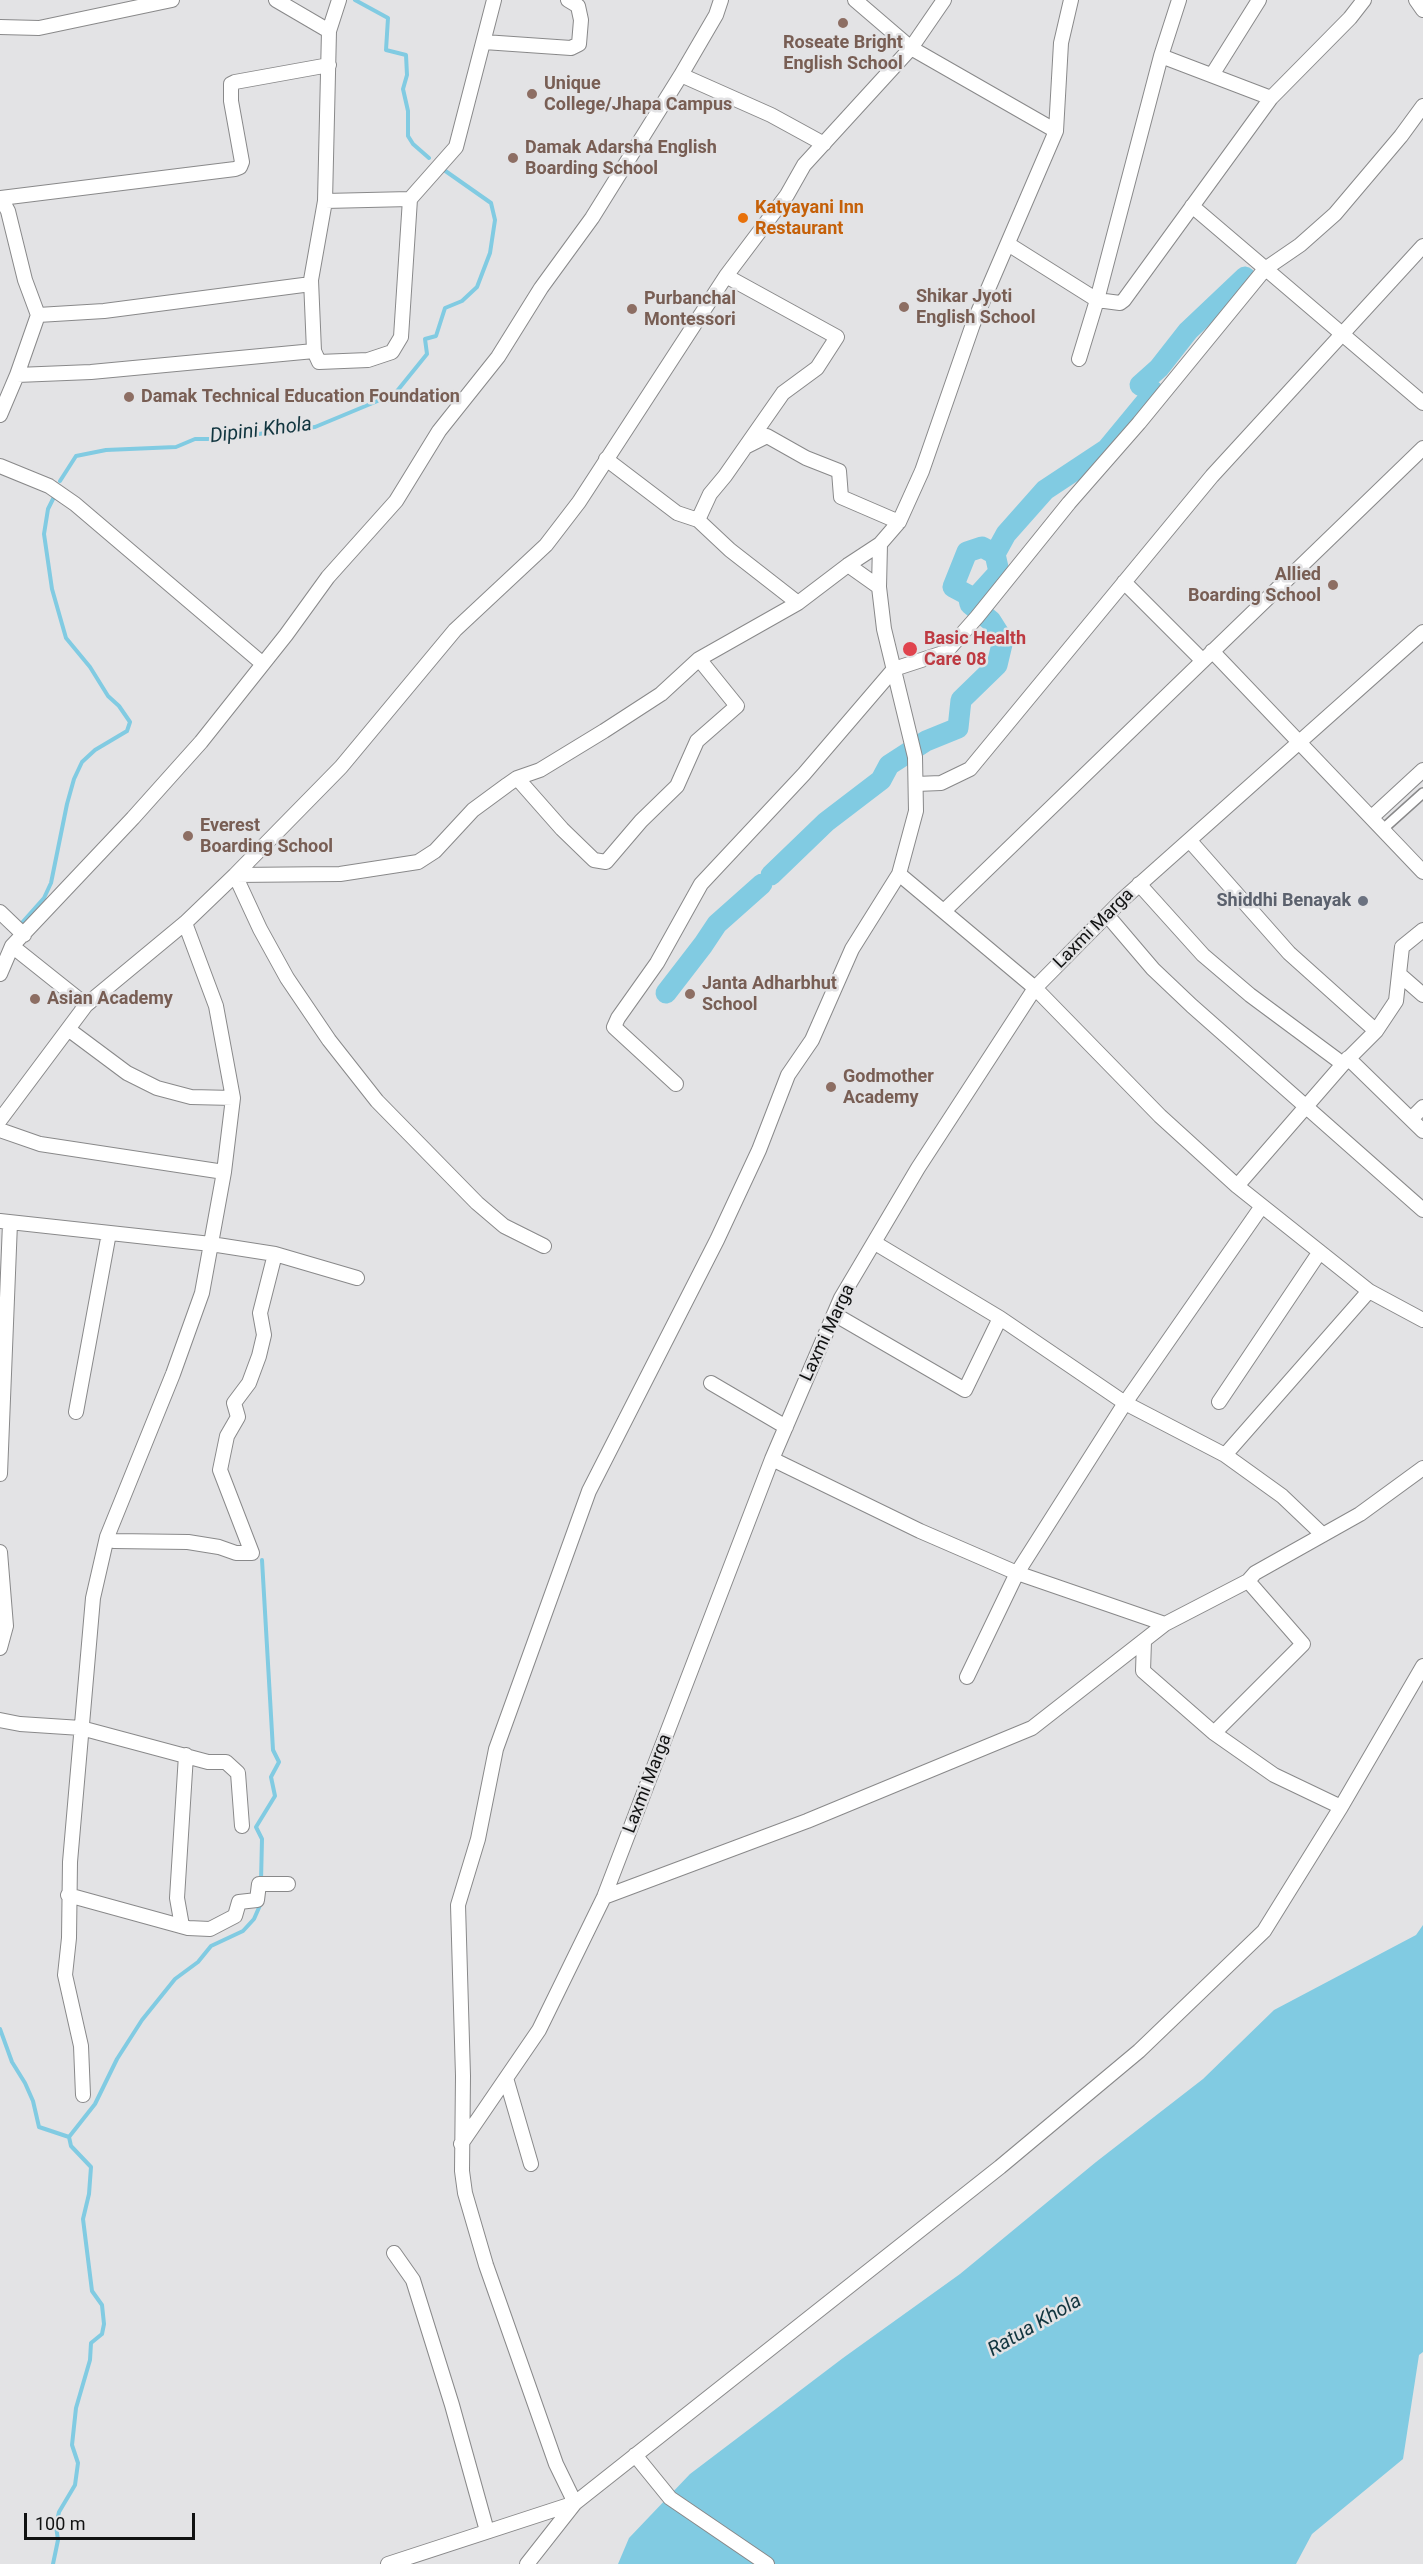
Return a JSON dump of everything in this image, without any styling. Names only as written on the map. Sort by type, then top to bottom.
[{"type":"street","points":[[0,27],[39,28],[170,0]]},
{"type":"street","points":[[276,0],[329,31]]},
{"type":"street","points":[[339,0],[329,31],[325,201],[311,284],[314,351],[319,362],[369,360],[392,352],[401,337],[410,199],[456,147],[494,0]]},
{"type":"street","points":[[484,42],[571,48],[579,44],[581,20],[578,6],[568,0]]},
{"type":"street","points":[[0,974],[12,946],[201,742],[328,577],[396,501],[439,431],[498,357],[541,288],[592,218],[681,75],[716,15],[721,0]]},
{"type":"street","points":[[855,0],[911,48],[1056,132]]},
{"type":"street","points":[[0,1120],[86,1005],[185,923],[235,875],[341,767],[455,630],[546,545],[579,502],[726,276],[787,195],[804,165],[911,48],[944,0]]},
{"type":"street","points":[[235,875],[340,874],[418,862],[435,851],[473,810],[517,778],[540,770],[661,694],[699,659],[798,603],[880,544],[899,522],[922,471],[973,324],[1056,132],[1060,43],[1071,0]]},
{"type":"street","points":[[1079,359],[1097,300],[1161,56],[1179,0]]},
{"type":"street","points":[[1212,75],[1259,0]]},
{"type":"street","points":[[1008,244],[1097,300],[1120,303],[1271,98],[1350,18],[1364,0]]},
{"type":"street","points":[[1416,0],[1423,10]]},
{"type":"street","points":[[1161,56],[1271,98]]},
{"type":"street","points":[[0,414],[17,375],[38,315],[25,280],[8,211],[1,198],[240,167],[242,162],[231,101],[231,84],[328,65]]},
{"type":"street","points":[[681,75],[771,115],[824,144]]},
{"type":"street","points":[[676,1084],[614,1027],[657,963],[701,884],[804,774],[894,669],[946,652],[1069,503],[1139,423],[1264,269],[1299,245],[1335,214],[1401,136],[1423,106]]},
{"type":"street","points":[[325,201],[410,199]]},
{"type":"street","points":[[1192,206],[1423,403]]},
{"type":"street","points":[[916,784],[941,783],[970,769],[1212,476],[1423,246]]},
{"type":"street","points":[[698,520],[710,494],[783,393],[817,369],[837,338],[726,276]]},
{"type":"street","points":[[38,315],[104,311],[311,284]]},
{"type":"street","points":[[17,375],[102,371],[314,351]]},
{"type":"street","points":[[745,447],[767,436],[806,458],[839,471],[841,497],[899,522]]},
{"type":"street","points":[[944,910],[1423,448]]},
{"type":"street","points":[[606,459],[677,513],[698,520],[730,550],[798,603]]},
{"type":"street","points":[[0,466],[49,486],[75,504],[263,664]]},
{"type":"street","points":[[575,2503],[556,2464],[476,2234],[465,2193],[461,2144],[463,2076],[458,1905],[478,1839],[496,1749],[589,1491],[717,1240],[759,1150],[788,1075],[812,1040],[852,949],[899,874],[916,811],[916,784],[914,751],[884,629],[879,587],[880,544]]},
{"type":"street","points":[[848,565],[879,587]]},
{"type":"street","points":[[1124,582],[1299,741],[1423,872]]},
{"type":"street","name":"Laxmi Marga","points":[[461,2144],[539,2030],[604,1897],[772,1459],[834,1314],[841,1298],[918,1168],[1035,988],[1139,884],[1423,632]]},
{"type":"street","points":[[517,778],[562,829],[594,860],[606,862],[641,821],[677,786],[697,741],[737,706],[699,659]]},
{"type":"street","points":[[1372,817],[1423,770]]},
{"type":"street","points":[[1383,829],[1423,793]]},
{"type":"street","points":[[1190,841],[1289,952],[1376,1031]]},
{"type":"street","points":[[899,874],[1035,988],[1160,1116],[1238,1186],[1369,1291],[1423,1320]]},
{"type":"street","points":[[235,875],[260,929],[287,978],[329,1040],[377,1101],[477,1203],[504,1226],[544,1246]]},
{"type":"street","points":[[1139,884],[1203,955],[1250,995],[1346,1061],[1423,1131]]},
{"type":"street","points":[[0,912],[24,935]]},
{"type":"street","points":[[1107,915],[1153,969],[1306,1108],[1423,1210]]},
{"type":"street","points":[[83,2095],[84,2078],[79,2032],[65,1975],[69,1938],[68,1895],[93,1598],[107,1537],[169,1383],[202,1293],[224,1172],[232,1098],[216,1005],[185,923]]},
{"type":"street","points":[[1238,1186],[1346,1061],[1376,1031],[1396,1001],[1402,947],[1423,930]]},
{"type":"street","points":[[12,946],[86,1005]]},
{"type":"street","points":[[1399,974],[1423,995]]},
{"type":"street","points":[[68,1029],[127,1073],[157,1088],[191,1097],[232,1098]]},
{"type":"street","points":[[1411,1119],[1423,1107]]},
{"type":"street","points":[[0,1130],[40,1144],[224,1172]]},
{"type":"street","points":[[967,1677],[1017,1573],[1125,1403],[1262,1206]]},
{"type":"street","points":[[0,1474],[5,1222],[211,1244],[275,1254],[357,1278]]},
{"type":"street","points":[[76,1412],[109,1233]]},
{"type":"street","points":[[875,1242],[1000,1318],[1125,1403],[1225,1455],[1282,1496],[1323,1534]]},
{"type":"street","points":[[1220,1402],[1319,1253]]},
{"type":"street","points":[[107,1537],[114,1541],[188,1542],[219,1547],[236,1553],[252,1552],[220,1470],[227,1436],[238,1417],[234,1404],[249,1383],[259,1356],[264,1335],[260,1313],[275,1254]]},
{"type":"street","points":[[1225,1455],[1369,1291]]},
{"type":"street","points":[[834,1314],[965,1390],[1000,1318]]},
{"type":"street","points":[[711,1383],[786,1427]]},
{"type":"street","points":[[772,1459],[920,1531],[1017,1573],[1165,1624]]},
{"type":"street","points":[[604,1897],[807,1821],[1032,1728],[1165,1624],[1248,1581],[1255,1573],[1360,1514],[1423,1468]]},
{"type":"street","points":[[0,1551],[6,1626],[0,1646]]},
{"type":"street","points":[[1214,1733],[1303,1644],[1248,1581]]},
{"type":"street","points":[[1144,1641],[1143,1671],[1214,1733],[1274,1775],[1341,1807]]},
{"type":"street","points":[[527,2564],[575,2503],[1000,2167],[1138,2051],[1264,1931],[1341,1807],[1423,1666]]},
{"type":"street","points":[[0,1720],[20,1724],[81,1728],[208,1762],[226,1762],[238,1773],[242,1826]]},
{"type":"street","points":[[182,1926],[177,1898],[186,1755]]},
{"type":"street","points":[[68,1895],[182,1926],[210,1929],[235,1916],[239,1902],[257,1900],[259,1884],[288,1884]]},
{"type":"street","points":[[507,2078],[531,2164]]},
{"type":"street","points":[[394,2253],[413,2280],[452,2405],[487,2531]]},
{"type":"street","points":[[635,2455],[668,2497],[767,2564]]},
{"type":"street","points":[[388,2564],[575,2503]]},
{"type":"water","name":"Ratua Khola","points":[[1423,1925],[1423,2352],[1419,2355],[1403,2459],[1312,2534],[1296,2564],[618,2564],[629,2538],[690,2474],[843,2358],[960,2274],[1096,2162],[1203,2079],[1274,2010],[1416,1935]]},
{"type":"waterway","name":"Dipini Khola","points":[[355,0],[388,18],[386,50],[406,55],[407,75],[403,89],[408,111],[408,136],[413,144],[429,158]]},
{"type":"waterway","name":"Dipini Khola","points":[[60,481],[76,456],[106,450],[176,447],[195,439],[218,439],[315,427],[380,400],[389,401],[427,354],[425,339],[436,336],[445,308],[462,301],[477,287],[490,253],[495,220],[491,203],[444,170]]},
{"type":"waterway","points":[[771,875],[826,822],[881,780],[889,765],[926,741],[958,728],[961,700],[997,665],[1003,640],[991,621],[970,604],[999,572],[995,554],[1006,534],[1045,490],[1107,449],[1154,392],[1140,385],[1159,368],[1188,331],[1245,277]]},
{"type":"waterway","points":[[20,925],[44,898],[51,883],[67,804],[74,779],[82,762],[95,750],[127,731],[130,722],[66,638],[52,589],[44,534],[48,509],[55,495]]},
{"type":"waterway","points":[[970,604],[968,595],[953,587],[967,552],[982,547],[995,554]]},
{"type":"waterway","points":[[666,993],[717,924],[762,884]]},
{"type":"waterway","points":[[261,1881],[262,1839],[256,1827],[275,1796],[271,1777],[279,1762],[273,1750],[262,1560]]},
{"type":"waterway","points":[[69,2137],[95,2104],[117,2059],[142,2020],[175,1979],[198,1962],[211,1946],[243,1931],[254,1919],[261,1903]]},
{"type":"waterway","points":[[0,2029],[12,2062],[33,2101],[39,2127],[69,2137],[71,2146],[91,2167],[89,2194],[83,2219],[92,2291],[102,2305],[104,2324],[102,2334],[91,2343],[90,2360],[76,2408],[72,2445],[78,2463],[75,2485],[59,2512],[56,2526],[58,2540],[53,2564]]},
{"type":"place","name":"Roseate Bright English School","points":[[843,23]]},
{"type":"place","name":"Unique College/Jhapa Campus","points":[[532,94]]},
{"type":"place","name":"Damak Adarsha English Boarding School","points":[[513,158]]},
{"type":"place","name":"Katyayani Inn Restaurant","points":[[743,218]]},
{"type":"place","name":"Shikar Jyoti English School","points":[[904,307]]},
{"type":"place","name":"Purbanchal Montessori","points":[[632,309]]},
{"type":"place","name":"Damak Technical Education Foundation","points":[[129,397]]},
{"type":"place","name":"Allied Boarding School","points":[[1333,585]]},
{"type":"place","name":"Basic Health Care 08","points":[[910,649]]},
{"type":"place","name":"Everest Boarding School","points":[[188,836]]},
{"type":"place","name":"Shiddhi Benayak","points":[[1363,901]]},
{"type":"place","name":"Janta Adharbhut School","points":[[690,994]]},
{"type":"place","name":"Asian Academy","points":[[35,999]]},
{"type":"place","name":"Godmother Academy","points":[[831,1087]]}]
